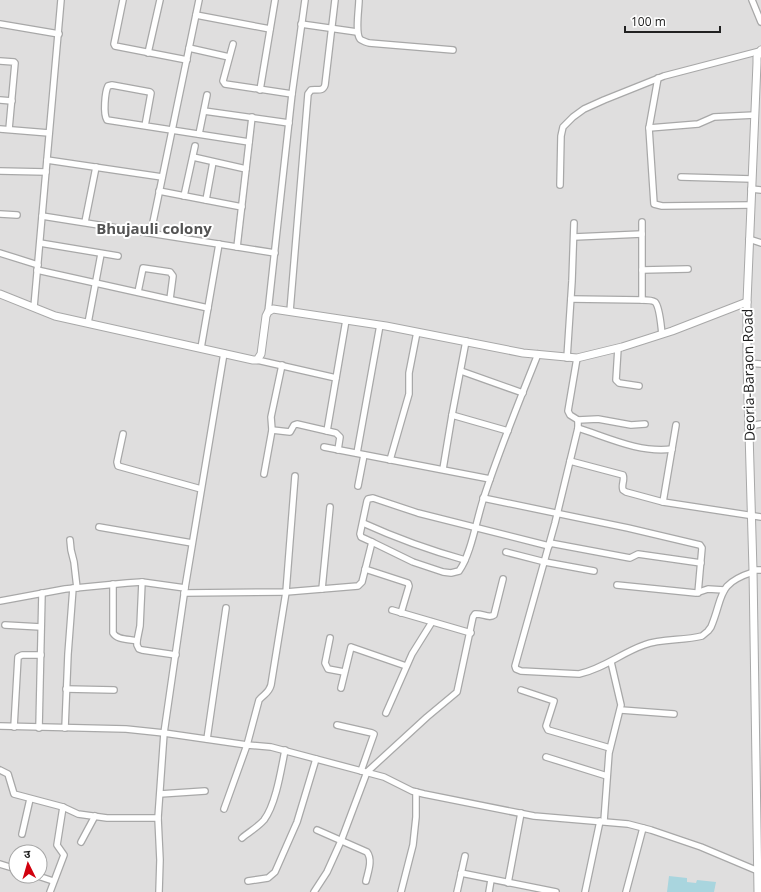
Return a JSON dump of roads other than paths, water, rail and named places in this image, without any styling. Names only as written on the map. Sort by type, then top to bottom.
[{"type":"street","points":[[34,307],[61,0]]},
{"type":"street","points":[[123,0],[115,46],[187,60]]},
{"type":"street","points":[[148,53],[160,0]]},
{"type":"street","points":[[151,232],[200,0]]},
{"type":"street","points":[[260,90],[275,0]]},
{"type":"street","points":[[257,360],[261,354],[268,312],[304,0]]},
{"type":"street","points":[[290,311],[308,94],[311,90],[322,90],[324,88],[335,0]]},
{"type":"street","points":[[359,0],[357,32],[359,38],[369,43],[453,50]]},
{"type":"street","points":[[752,0],[761,22]]},
{"type":"street","points":[[196,15],[270,30]]},
{"type":"street","points":[[0,24],[59,34]]},
{"type":"street","points":[[301,24],[357,32]]},
{"type":"street","points":[[233,44],[229,57],[225,84],[292,94]]},
{"type":"street","points":[[189,48],[229,57]]},
{"type":"street","points":[[560,185],[561,136],[563,127],[584,109],[658,78],[760,51]]},
{"type":"street","name":"Deoria-Baraon Road","points":[[758,892],[759,785],[747,363],[747,302],[750,204],[757,132],[755,115],[758,57],[760,51]]},
{"type":"street","points":[[0,60],[16,63],[9,130]]},
{"type":"street","points":[[658,78],[649,128],[654,204],[662,206],[750,204]]},
{"type":"street","points":[[145,126],[151,93],[112,85],[108,86],[106,90],[104,115],[107,120],[145,126],[199,134],[249,142]]},
{"type":"street","points":[[199,134],[207,95]]},
{"type":"street","points":[[0,100],[12,101]]},
{"type":"street","points":[[204,111],[289,123]]},
{"type":"street","points":[[649,128],[698,124],[714,117],[755,115]]},
{"type":"street","points":[[237,247],[252,117]]},
{"type":"street","points":[[0,129],[49,133]]},
{"type":"street","points":[[184,196],[195,146]]},
{"type":"street","points":[[193,157],[246,169]]},
{"type":"street","points":[[47,160],[162,177]]},
{"type":"street","points":[[206,200],[213,162]]},
{"type":"street","points":[[85,222],[96,167]]},
{"type":"street","points":[[0,171],[46,172]]},
{"type":"street","points":[[681,177],[752,179]]},
{"type":"street","points":[[751,189],[761,190]]},
{"type":"street","points":[[159,191],[242,207]]},
{"type":"street","points":[[0,214],[17,215]]},
{"type":"street","points":[[42,216],[151,232],[275,253]]},
{"type":"street","points":[[642,222],[642,300]]},
{"type":"street","points":[[567,358],[574,223]]},
{"type":"street","points":[[574,237],[642,234]]},
{"type":"street","points":[[749,239],[761,243]]},
{"type":"street","points":[[40,243],[118,256]]},
{"type":"street","points":[[201,348],[219,244]]},
{"type":"street","points":[[0,254],[38,267],[208,308]]},
{"type":"street","points":[[88,323],[101,254]]},
{"type":"street","points":[[138,292],[143,268],[170,272],[173,276],[170,299]]},
{"type":"street","points":[[642,270],[688,269]]},
{"type":"street","points":[[0,294],[55,316],[336,378]]},
{"type":"street","points":[[571,299],[652,301],[656,304],[662,334]]},
{"type":"street","points":[[268,312],[273,309],[290,311],[380,325],[538,354],[577,358],[618,348],[662,334],[747,302]]},
{"type":"street","points":[[327,431],[346,320]]},
{"type":"street","points":[[357,453],[380,325]]},
{"type":"street","points":[[390,460],[409,394],[409,373],[417,332]]},
{"type":"street","points":[[443,469],[466,341]]},
{"type":"street","points":[[618,348],[616,380],[619,383],[639,386]]},
{"type":"street","points":[[159,892],[160,860],[158,818],[164,733],[192,543],[224,354]]},
{"type":"street","points":[[538,354],[490,479],[484,498],[475,528],[465,560],[458,571],[447,573],[413,562],[360,536],[367,501],[368,499],[373,498],[418,513],[475,528],[550,545],[630,558],[638,554],[701,563]]},
{"type":"street","points":[[577,358],[568,411],[570,415],[578,420],[598,419],[631,425],[645,424]]},
{"type":"street","points":[[747,363],[761,364]]},
{"type":"street","points":[[264,474],[272,430],[271,417],[282,365]]},
{"type":"street","points":[[460,371],[523,393]]},
{"type":"street","points":[[452,415],[508,431]]},
{"type":"street","points":[[578,420],[578,428],[558,514],[515,666],[516,669],[521,671],[585,673],[611,662],[644,644],[702,636],[711,627],[724,590],[732,581],[753,571],[761,570]]},
{"type":"street","points":[[272,430],[290,432],[294,425],[297,424],[327,431],[339,435],[338,450]]},
{"type":"street","points":[[749,426],[761,424]]},
{"type":"street","points":[[663,502],[676,425]]},
{"type":"street","points":[[578,428],[638,448],[659,451],[672,449]]},
{"type":"street","points":[[124,434],[117,462],[118,466],[201,489]]},
{"type":"street","points":[[324,447],[490,479]]},
{"type":"street","points":[[358,486],[364,455]]},
{"type":"street","points":[[570,461],[620,474],[624,478],[622,487],[623,490],[663,502],[761,517]]},
{"type":"street","points":[[224,809],[247,745],[259,700],[270,689],[286,592],[295,476]]},
{"type":"street","points":[[484,498],[700,545],[702,548],[698,593]]},
{"type":"street","points":[[322,589],[330,507]]},
{"type":"street","points":[[363,523],[396,538],[465,560]]},
{"type":"street","points":[[99,527],[192,543]]},
{"type":"street","points":[[65,728],[66,689],[75,588],[74,562],[70,540]]},
{"type":"street","points":[[0,601],[75,588],[142,582],[185,590],[286,592],[360,586],[366,569],[372,542]]},
{"type":"street","points":[[506,552],[545,562],[594,571]]},
{"type":"street","points":[[366,569],[408,583],[409,586],[401,613]]},
{"type":"street","points":[[364,772],[457,692],[475,614],[478,613],[490,617],[494,615],[503,579]]},
{"type":"street","points":[[142,582],[140,626],[137,645],[139,649],[142,650],[176,655]]},
{"type":"street","points":[[113,584],[113,633],[118,638],[137,640]]},
{"type":"street","points":[[616,585],[698,593],[708,589],[724,590]]},
{"type":"street","points":[[40,728],[42,593]]},
{"type":"street","points":[[208,739],[226,608]]},
{"type":"street","points":[[392,610],[470,634]]},
{"type":"street","points":[[386,713],[412,654],[432,622]]},
{"type":"street","points":[[5,625],[41,627]]},
{"type":"street","points":[[330,638],[326,666],[328,669],[344,672]]},
{"type":"street","points":[[341,688],[350,648],[352,646],[406,666]]},
{"type":"street","points":[[14,727],[18,657],[22,655],[41,654]]},
{"type":"street","points":[[585,892],[602,821],[610,748],[621,710],[621,703],[611,662]]},
{"type":"street","points":[[66,689],[114,690]]},
{"type":"street","points":[[521,690],[554,701],[546,726],[548,730],[610,748]]},
{"type":"street","points":[[621,710],[674,714]]},
{"type":"street","points":[[314,892],[326,872],[341,841],[364,772],[374,734],[337,725]]},
{"type":"street","points":[[0,726],[126,729],[286,750],[384,777],[416,792],[534,816],[628,824],[702,847],[758,871]]},
{"type":"street","points":[[242,838],[260,824],[268,813],[286,750]]},
{"type":"street","points":[[546,756],[607,776]]},
{"type":"street","points":[[248,881],[268,878],[274,872],[297,822],[316,759]]},
{"type":"street","points":[[0,770],[8,774],[14,794],[63,807],[78,814],[107,818],[158,818]]},
{"type":"street","points":[[160,794],[206,791]]},
{"type":"street","points":[[401,892],[413,845],[416,817],[416,792]]},
{"type":"street","points":[[22,834],[30,799]]},
{"type":"street","points":[[50,892],[64,855],[57,845],[63,807]]},
{"type":"street","points":[[508,883],[522,813]]},
{"type":"street","points":[[81,842],[95,816]]},
{"type":"street","points":[[626,892],[643,828]]},
{"type":"street","points":[[316,830],[367,852],[370,855],[366,881]]},
{"type":"street","points":[[457,892],[465,856]]},
{"type":"street","points":[[461,873],[555,892]]},
{"type":"street","points":[[48,879],[53,881]]},
{"type":"street","points":[[489,892],[491,880]]},
{"type":"water","points":[[669,876],[687,878],[687,882],[696,883],[697,880],[716,882],[714,892],[667,892]]},
{"type":"district","name":"Bhujauli colony","points":[[154,228]]}]
